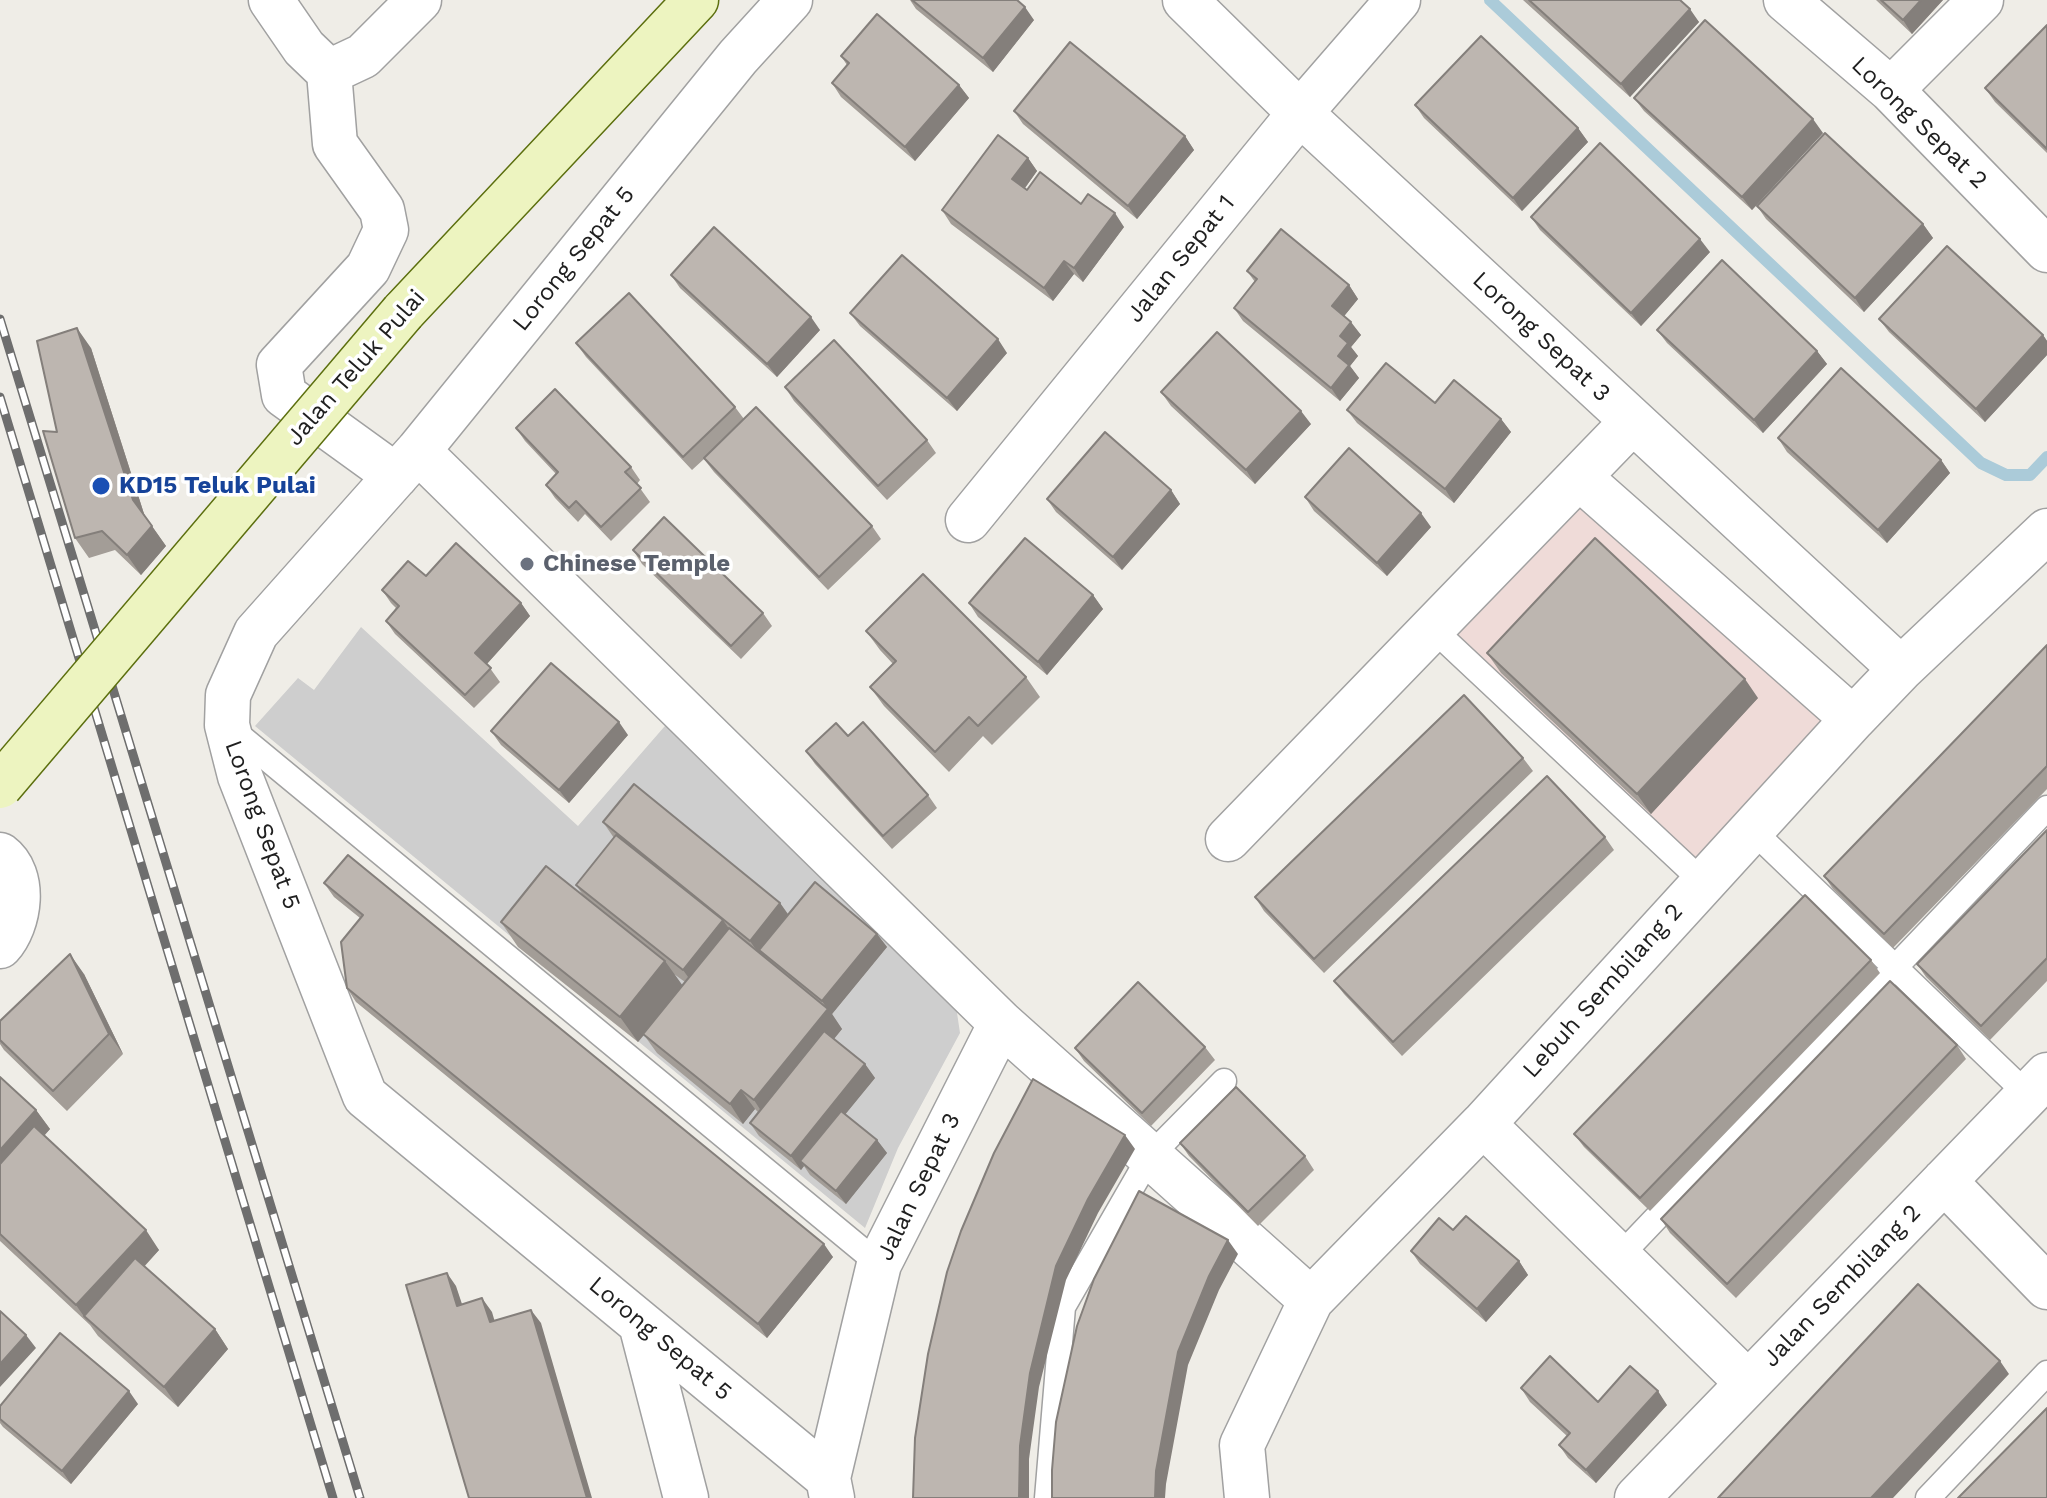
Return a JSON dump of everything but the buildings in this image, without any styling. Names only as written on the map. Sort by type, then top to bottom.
[{"type":"main road","name":"Jalan Teluk Pulai","points":[[0,786],[403,312],[696,0]]},
{"type":"street","points":[[271,0],[304,48],[329,72],[335,144],[382,210],[386,230],[368,268],[279,365],[284,395],[407,464],[1001,1023],[1311,1300]]},
{"type":"street","points":[[329,72],[363,56],[419,0]]},
{"type":"street","name":"Lorong Sepat 5","points":[[790,0],[738,57],[407,464],[256,633],[228,695],[227,725],[240,776],[365,1096],[641,1324],[830,1488]]},
{"type":"street","name":"Lorong Sepat 3","points":[[1185,0],[1300,113],[1901,669]]},
{"type":"street","name":"Jalan Sepat 1","points":[[968,520],[1300,113],[1398,0]]},
{"type":"street","name":"Lorong Sepat 2","points":[[1786,0],[1891,90],[2041,231]]},
{"type":"street","points":[[1891,90],[1981,0]]},
{"type":"street","points":[[1228,839],[1632,422]]},
{"type":"street","points":[[1580,478],[1853,719]]},
{"type":"street","name":"Lebuh Sembilang 2","points":[[1247,1498],[1242,1445],[1311,1300],[1483,1124],[1853,719],[1901,669],[2047,531]]},
{"type":"street","points":[[0,855],[9,862],[19,896],[11,934],[0,946]]},
{"type":"street","name":"Jalan Sepat 3","points":[[830,1488],[879,1264],[1001,1023]]},
{"type":"street","name":"Jalan Sembilang 2","points":[[1637,1498],[2037,1085]]},
{"type":"street","points":[[1483,1124],[1748,1383]]},
{"type":"street","points":[[1944,1181],[2047,1287]]},
{"type":"street","points":[[641,1324],[686,1498]]},
{"type":"lane","points":[[1433,629],[1703,882]]},
{"type":"lane","points":[[227,725],[879,1264]]},
{"type":"lane","points":[[1619,1257],[2047,808]]},
{"type":"lane","points":[[1751,829],[1895,967],[2037,1085]]},
{"type":"lane","points":[[1047,1498],[1063,1307],[1150,1156],[1224,1081]]},
{"type":"lane","points":[[1928,1498],[2047,1373]]},
{"type":"shaded area","points":[[1579,497],[1830,719],[1700,862],[1454,634]]},
{"type":"shaded area","points":[[361,627],[578,826],[671,719],[953,986],[960,1033],[898,1148],[865,1228],[255,726],[298,678],[314,690]]},
{"type":"waterway","points":[[1490,0],[1981,463],[2006,475],[2030,475],[2047,457]]},
{"type":"railway","points":[[0,319],[360,1498]]},
{"type":"railway","points":[[0,397],[333,1498]]},
{"type":"place","name":"KD15 Teluk Pulai","points":[[101,486]]},
{"type":"place","name":"Chinese Temple","points":[[527,564]]}]
